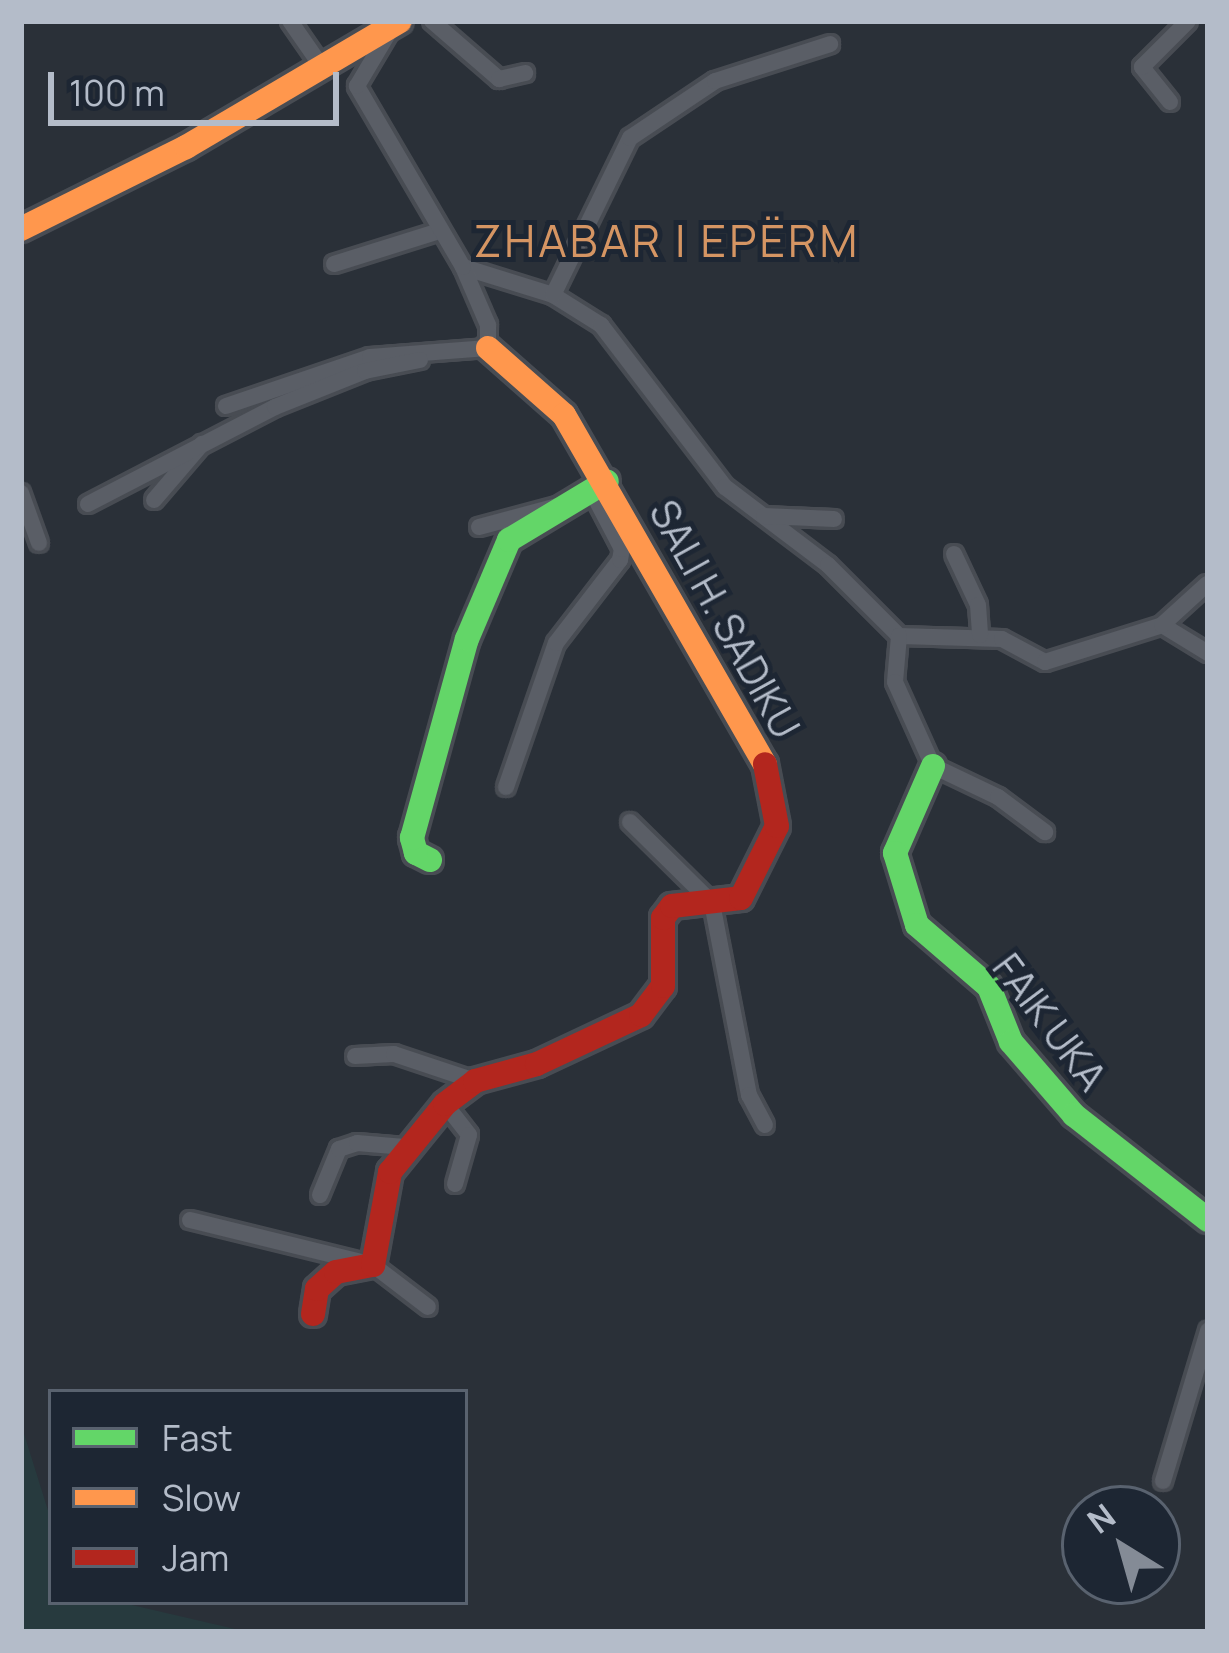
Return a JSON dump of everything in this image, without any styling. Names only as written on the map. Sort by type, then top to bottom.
[{"type":"street","points":[[290,21],[322,67]]},
{"type":"street","points":[[432,21],[499,79],[525,73]]},
{"type":"street","points":[[1170,102],[1142,67],[1188,21]]},
{"type":"street","points":[[21,229],[322,67],[395,22]]},
{"type":"street","points":[[88,504],[203,444],[365,371],[488,348],[488,325],[463,267],[357,86],[395,22]]},
{"type":"street","points":[[553,295],[630,138],[715,81],[830,44]]},
{"type":"street","points":[[334,264],[439,231]]},
{"type":"street","points":[[463,267],[553,295],[615,339],[725,487],[871,603],[898,636],[895,682],[933,766],[998,797],[1045,832]]},
{"type":"street","name":"SALI H. SADIKU","points":[[488,348],[564,415],[599,485],[622,549],[620,560],[556,643],[506,787]]},
{"type":"street","points":[[226,406],[370,357],[444,354]]},
{"type":"street","points":[[154,500],[203,444]]},
{"type":"street","name":"SALI H. SADIKU","points":[[430,860],[416,854],[412,838],[466,639],[508,540],[599,485]]},
{"type":"street","name":"SALI H. SADIKU","points":[[373,1265],[378,1213],[405,1147],[445,1104],[475,1082],[537,1064],[640,1015],[663,986],[663,918],[672,906],[741,898],[754,883],[778,826],[775,788],[699,633],[599,485]]},
{"type":"street","points":[[21,493],[38,543]]},
{"type":"street","name":"SALI H. SADIKU","points":[[478,527],[561,505]]},
{"type":"street","points":[[763,516],[834,519]]},
{"type":"street","points":[[954,554],[979,604],[980,635]]},
{"type":"street","points":[[898,636],[980,635],[1045,662],[1162,625],[1207,584]]},
{"type":"street","points":[[1162,625],[1208,653]]},
{"type":"street","name":"FAIK UKA","points":[[933,766],[896,853],[917,926],[989,987],[1011,1042],[1074,1115],[1208,1220]]},
{"type":"street","points":[[631,823],[712,903],[749,1095],[765,1125]]},
{"type":"street","points":[[355,1056],[394,1054],[475,1082]]},
{"type":"street","points":[[445,1104],[469,1136],[454,1184]]},
{"type":"street","points":[[320,1195],[339,1149],[357,1143],[405,1147]]},
{"type":"street","points":[[190,1220],[373,1265],[428,1307]]},
{"type":"street","points":[[313,1314],[317,1289],[336,1272],[373,1265]]},
{"type":"street","points":[[1163,1480],[1208,1331]]},
{"type":"green space","points":[[21,1424],[48,1510],[48,1605],[132,1605],[248,1632],[21,1632]]},
{"type":"traffic: fast","points":[[430,860],[416,853],[412,838],[467,639],[509,540],[607,481]]},
{"type":"traffic: fast","points":[[933,766],[895,853],[917,925],[989,987],[1011,1042],[1074,1115],[1208,1220]]},
{"type":"traffic: slow","points":[[21,229],[186,147],[400,21]]},
{"type":"traffic: slow","points":[[488,348],[564,415],[765,764]]},
{"type":"traffic: jam","points":[[313,1314],[317,1289],[336,1272],[373,1265],[390,1172],[445,1104],[475,1081],[537,1064],[641,1015],[663,986],[663,918],[672,906],[741,898],[777,826],[765,764]]},
{"type":"district","name":"ZHABAR I EPËRM","points":[[667,241]]}]
